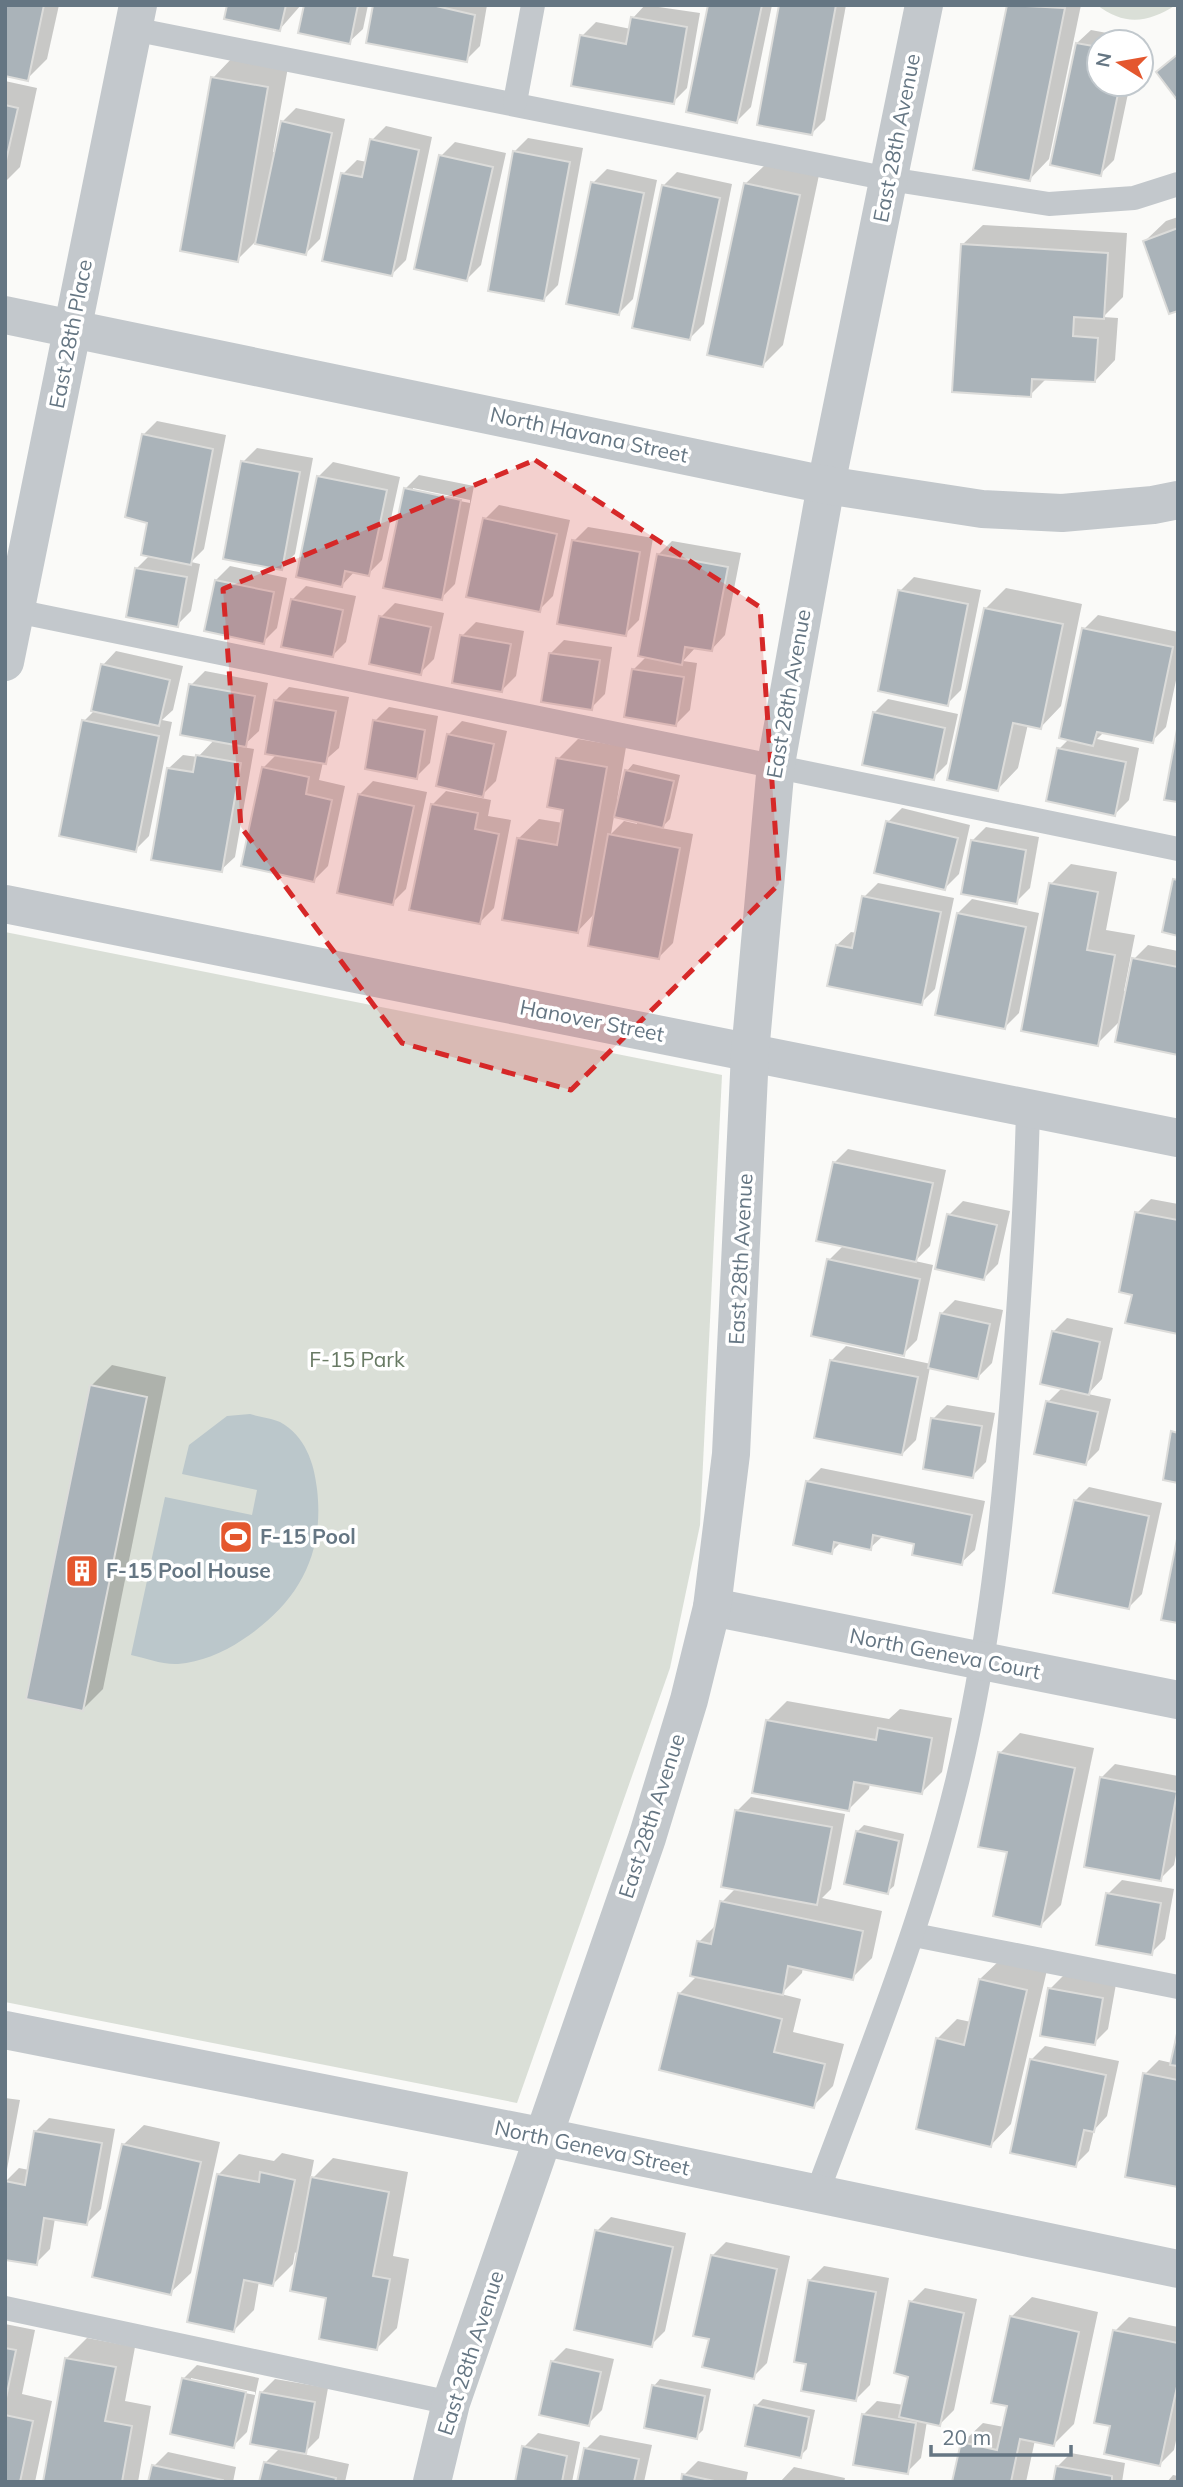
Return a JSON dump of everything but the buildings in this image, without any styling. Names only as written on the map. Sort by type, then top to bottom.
[{"type":"street","name":"East 28th Avenue","points":[[432,2482],[451,2403],[647,1838],[689,1700],[712,1607],[726,1508],[734,1415],[750,1053],[776,764],[826,485],[924,5]]},
{"type":"street","name":"East 28th Place","points":[[5,662],[136,17]]},
{"type":"street","name":"North Havana Street","points":[[5,315],[826,485],[982,509],[1062,513],[1153,505],[1178,500]]},
{"type":"street","name":"Hanover Street","points":[[5,904],[1178,1138]]},
{"type":"street","name":"North Geneva Court","points":[[712,1607],[1178,1700]]},
{"type":"street","name":"North Geneva Street","points":[[5,2030],[545,2137],[816,2196],[1178,2269]]},
{"type":"lane","points":[[515,102],[533,5]]},
{"type":"lane","points":[[136,17],[515,102],[889,178],[1049,204],[1134,198],[1178,184]]},
{"type":"lane","points":[[16,611],[776,764],[1178,849]]},
{"type":"lane","points":[[816,2196],[914,1935],[957,1783],[984,1662],[1001,1539],[1026,1208],[1028,1108]]},
{"type":"lane","points":[[914,1935],[1178,1987]]},
{"type":"lane","points":[[5,2308],[451,2403]]},
{"type":"highlighted area","points":[[535,460],[760,607],[779,884],[571,1090],[402,1043],[241,827],[223,589]]},
{"type":"green space","points":[[1097,5],[1176,5],[1156,16],[1136,20],[1117,16]]},
{"type":"green space","name":"F-15 Park","points":[[5,932],[722,1075],[700,1525],[670,1668],[517,2103],[5,2002]]},
{"type":"shaded area","name":"F-15 Pool","points":[[250,1414],[277,1421],[289,1428],[302,1442],[311,1460],[316,1479],[318,1513],[311,1557],[303,1576],[278,1611],[235,1645],[219,1653],[178,1664],[131,1655],[165,1497],[252,1515],[257,1490],[182,1474],[189,1445],[227,1416]]},
{"type":"place","name":"F-15 Pool","points":[[236,1537]]},
{"type":"place","name":"F-15 Pool House","points":[[82,1571]]}]
